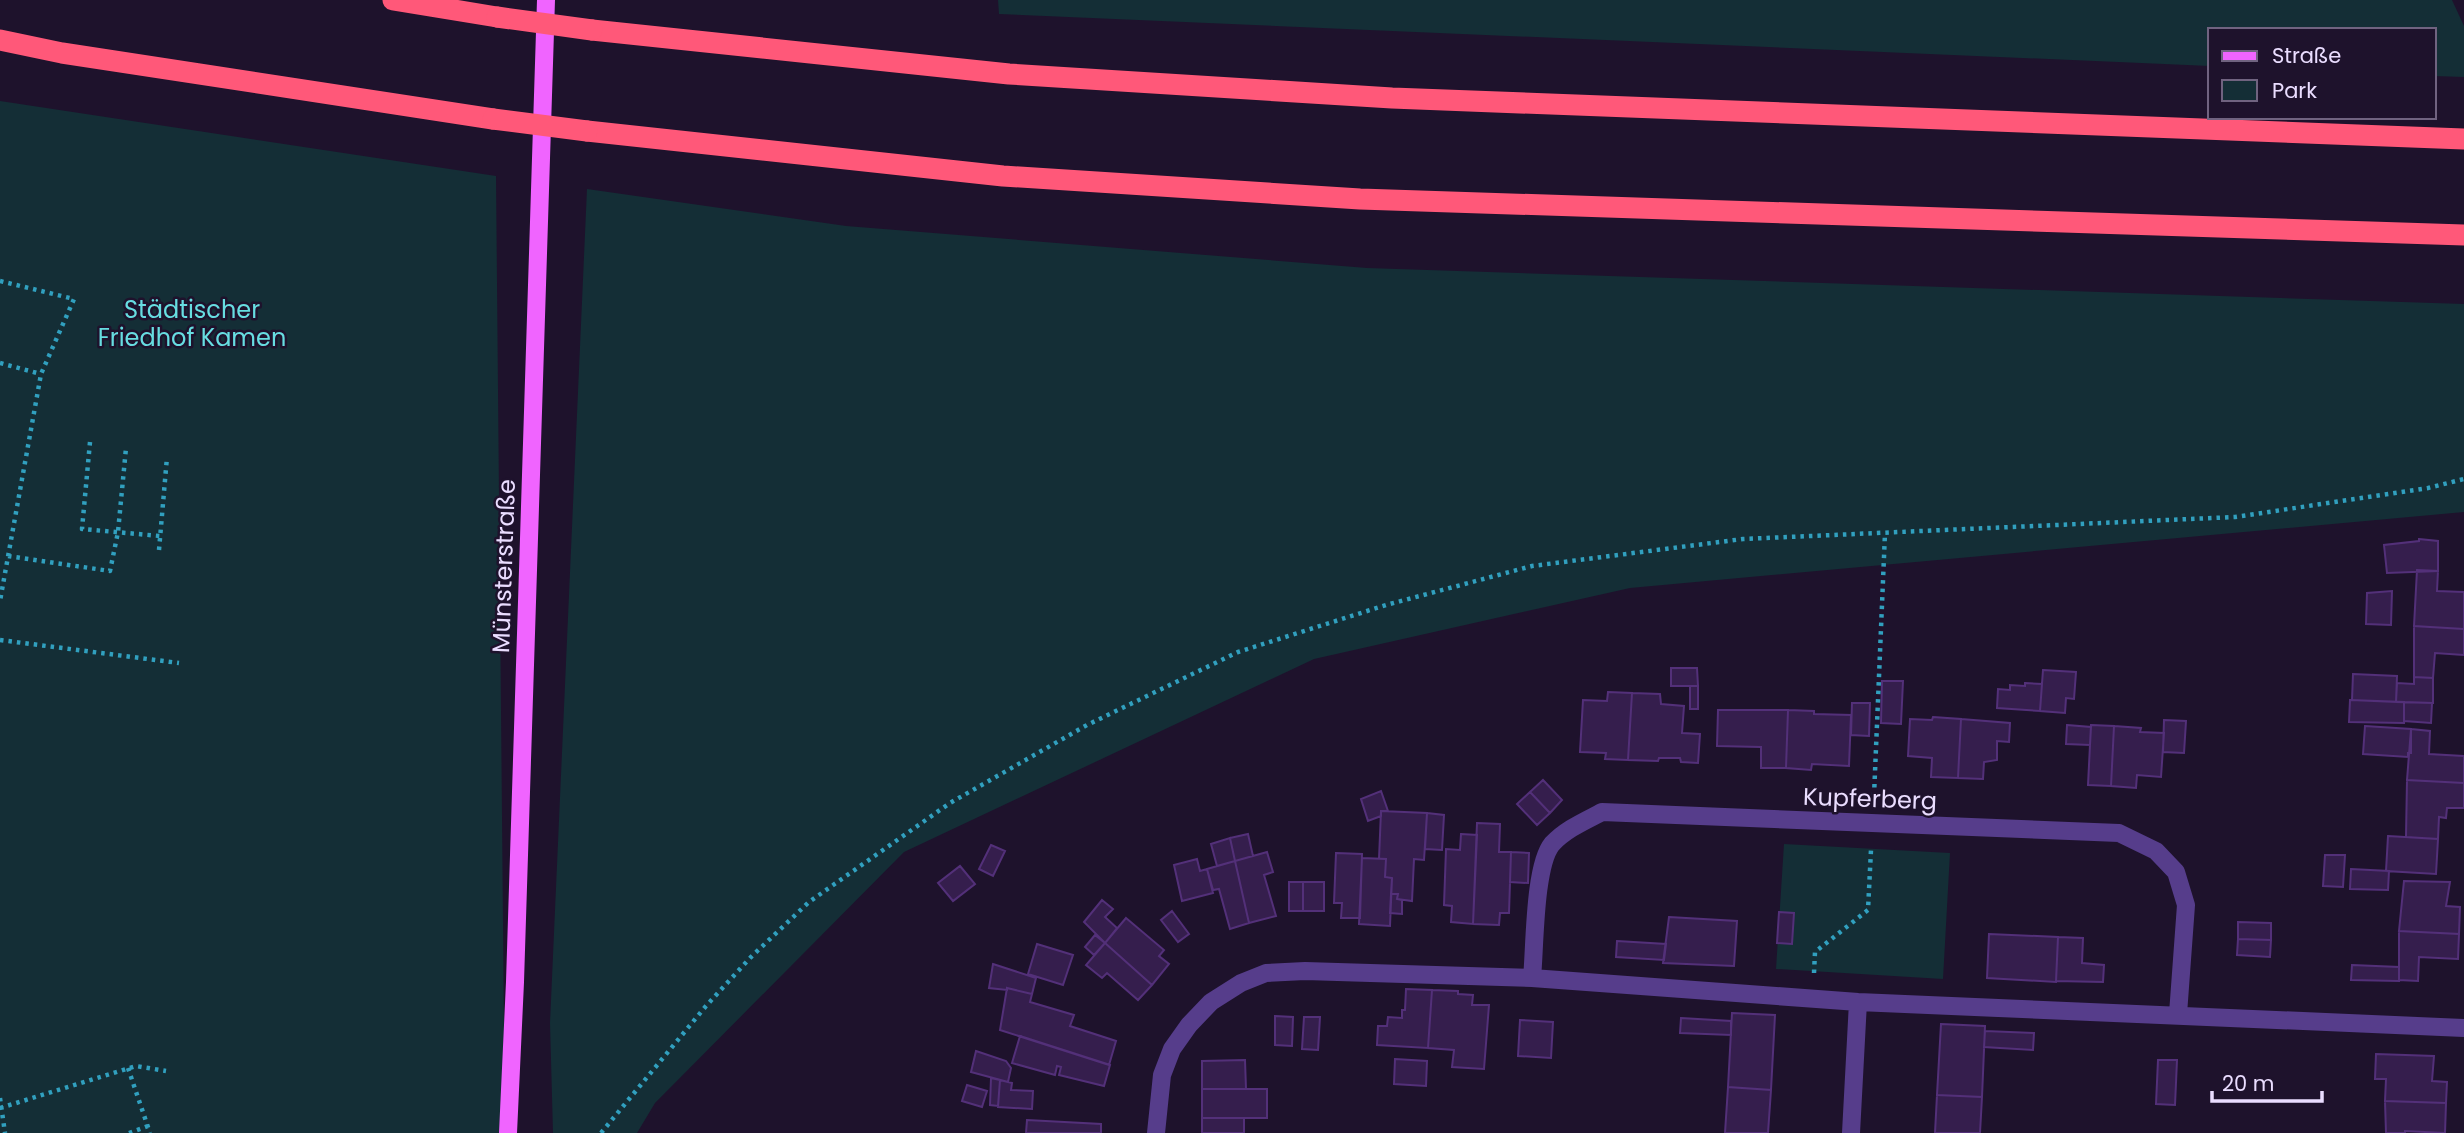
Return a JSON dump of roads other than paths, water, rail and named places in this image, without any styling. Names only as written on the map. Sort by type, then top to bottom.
[{"type":"highway","points":[[393,0],[592,30],[1009,74],[1392,98],[2464,139]]},
{"type":"highway","points":[[0,40],[62,53],[587,131],[1003,176],[1360,200],[2464,235]]},
{"type":"main road","name":"Münsterstraße","points":[[508,1133],[546,0]]},
{"type":"street","name":"Kupferberg","points":[[1532,978],[1540,873],[1550,846],[1570,829],[1602,812],[2119,834],[2156,851],[2176,872],[2186,905],[2178,1014]]},
{"type":"street","points":[[1156,1133],[1162,1075],[1172,1049],[1189,1025],[1211,1002],[1241,983],[1266,973],[1305,971],[1532,978],[1858,1002],[2464,1028]]},
{"type":"street","points":[[1851,1133],[1858,1002]]},
{"type":"park label","name":"Städtischer Friedhof Kamen","points":[[192,324]]}]
